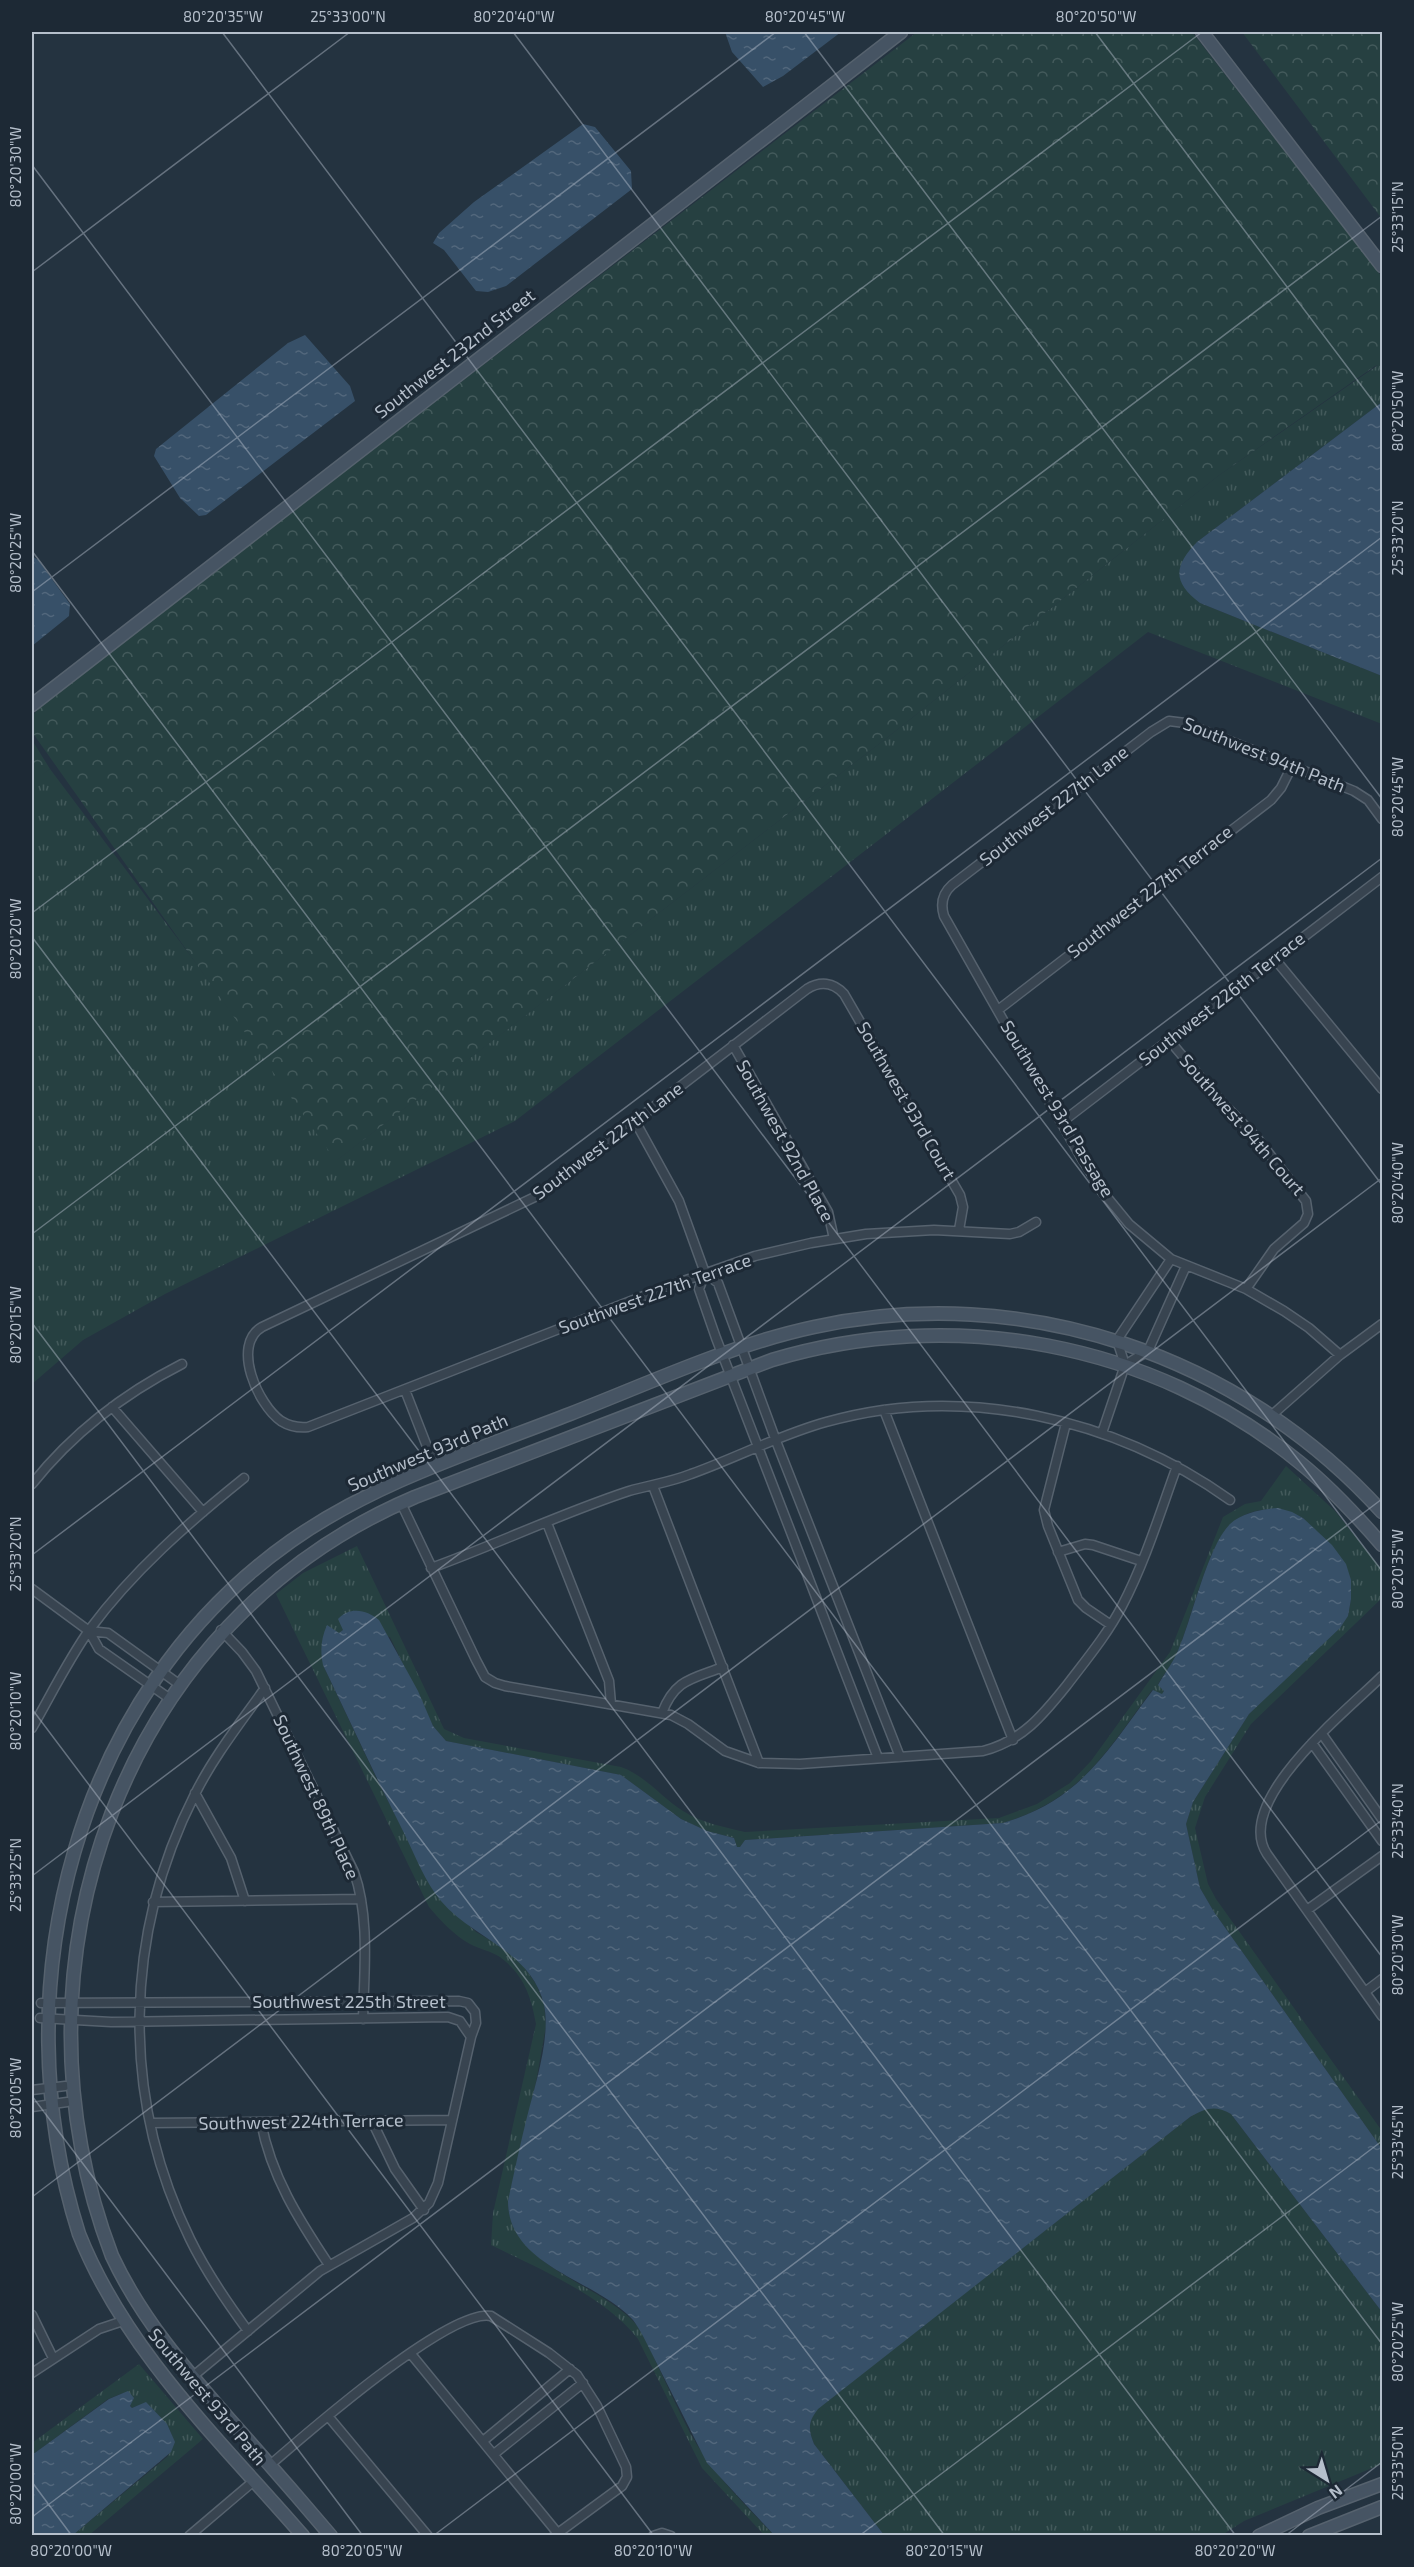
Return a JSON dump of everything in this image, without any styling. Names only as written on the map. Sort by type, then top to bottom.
[{"type":"street","name":"Southwest 232nd Street","points":[[32,705],[901,32]]},
{"type":"street","points":[[1202,32],[1383,266]]},
{"type":"street","name":"Southwest 94th Path","points":[[1169,721],[1185,723],[1358,793],[1371,803],[1383,819]]},
{"type":"street","name":"Southwest 227th Lane","points":[[943,898],[952,885],[1150,732],[1169,721]]},
{"type":"street","name":"Southwest 227th Terrace","points":[[998,1010],[1271,800],[1281,788],[1292,766]]},
{"type":"street","name":"Southwest 226th Terrace","points":[[1062,1122],[1383,877]]},
{"type":"street","name":"Southwest 93rd Passage","points":[[943,898],[944,916],[1113,1206],[1137,1232],[1171,1258],[1246,1289],[1297,1319],[1340,1355]]},
{"type":"street","points":[[1274,958],[1383,1089]]},
{"type":"street","name":"Southwest 227th Lane","points":[[287,1424],[272,1413],[257,1388],[247,1356],[248,1341],[254,1332],[533,1199],[807,989],[826,983]]},
{"type":"street","name":"Southwest 93rd Court","points":[[826,983],[838,988],[845,996],[960,1195],[963,1211],[959,1230]]},
{"type":"street","name":"Southwest 94th Court","points":[[1169,1040],[1296,1185],[1305,1199],[1308,1214],[1301,1227],[1263,1262],[1246,1289]]},
{"type":"street","name":"Southwest 92nd Place","points":[[733,1046],[828,1212],[834,1239]]},
{"type":"street","points":[[635,1121],[679,1201],[705,1273],[718,1283],[740,1348],[900,1757]]},
{"type":"street","name":"Southwest 227th Terrace","points":[[287,1424],[299,1427],[311,1426],[705,1273],[755,1256],[834,1239],[887,1233],[959,1230],[1010,1234],[1019,1232],[1036,1222]]},
{"type":"street","points":[[1102,1433],[1125,1365],[1117,1340],[1171,1258]]},
{"type":"street","points":[[1125,1365],[1148,1351],[1186,1266]]},
{"type":"street","points":[[705,1273],[699,1289],[722,1355],[879,1758]]},
{"type":"street","name":"Southwest 93rd Path","points":[[303,2535],[170,2384],[123,2321],[93,2265],[70,2209],[58,2170],[46,2105],[38,2090],[44,1959],[52,1909],[73,1831],[100,1765],[148,1684],[190,1631],[226,1594],[288,1543],[357,1501],[435,1467],[740,1348],[792,1332],[852,1320],[933,1313],[1024,1319],[1074,1328],[1148,1351],[1216,1381],[1272,1415],[1336,1466],[1383,1512]]},
{"type":"street","points":[[1272,1415],[1340,1355],[1383,1324]]},
{"type":"street","name":"Southwest 93rd Path","points":[[331,2535],[192,2378],[151,2325],[111,2255],[83,2179],[65,2086],[62,2002],[74,1909],[95,1831],[124,1766],[166,1696],[220,1630],[261,1592],[309,1555],[351,1528],[401,1503],[749,1368],[792,1354],[831,1345],[891,1336],[932,1334],[993,1337],[1033,1342],[1073,1350],[1125,1365],[1196,1395],[1257,1431],[1290,1454],[1329,1488],[1383,1545]]},
{"type":"street","points":[[32,1484],[53,1460],[112,1407],[134,1391],[182,1364]]},
{"type":"street","points":[[405,1390],[435,1467]]},
{"type":"street","points":[[431,1569],[630,1491],[698,1472],[825,1422],[884,1410],[919,1406],[969,1407],[1021,1413],[1102,1433],[1177,1466],[1230,1500]]},
{"type":"street","points":[[112,1407],[203,1512]]},
{"type":"street","points":[[884,1410],[1013,1740]]},
{"type":"street","points":[[1066,1423],[1044,1510],[1078,1600],[1090,1611],[1111,1624]]},
{"type":"street","points":[[401,1503],[431,1569],[488,1680],[505,1686],[662,1713],[682,1720],[725,1751],[759,1763],[800,1764],[983,1751],[1013,1740],[1029,1729],[1111,1624],[1129,1592],[1177,1466]]},
{"type":"street","points":[[32,1728],[89,1631],[154,1556],[244,1478]]},
{"type":"street","points":[[652,1486],[759,1763]]},
{"type":"street","points":[[547,1523],[609,1681],[611,1704]]},
{"type":"street","points":[[1058,1552],[1085,1544],[1141,1561]]},
{"type":"street","points":[[32,1589],[89,1631],[99,1650],[166,1696]]},
{"type":"street","name":"Southwest 89th Place","points":[[220,1630],[245,1656],[265,1688],[351,1864],[360,1899],[363,1929],[363,2019]]},
{"type":"street","points":[[89,1631],[108,1633],[176,1682]]},
{"type":"street","points":[[662,1713],[675,1689],[686,1681],[723,1667]]},
{"type":"street","points":[[1382,2015],[1264,1850],[1260,1836],[1261,1820],[1268,1803],[1289,1770],[1312,1743],[1383,1676]]},
{"type":"street","points":[[248,2331],[209,2274],[186,2230],[166,2179],[150,2123],[139,2003],[153,1902],[171,1848],[195,1793],[265,1688]]},
{"type":"street","points":[[1322,1734],[1383,1819]]},
{"type":"street","points":[[1312,1743],[1383,1841]]},
{"type":"street","points":[[195,1793],[231,1858],[245,1901]]},
{"type":"street","points":[[1307,1910],[1383,1856]]},
{"type":"street","points":[[153,1902],[360,1899]]},
{"type":"street","points":[[1365,1992],[1383,1979]]},
{"type":"street","name":"Southwest 225th Street","points":[[41,2003],[464,2002],[471,2005],[476,2017],[471,2037]]},
{"type":"street","name":"Southwest 225th Street","points":[[40,2018],[140,2022],[452,2018],[463,2024],[471,2037]]},
{"type":"street","points":[[192,2378],[329,2265],[424,2210],[433,2197],[438,2183],[471,2037]]},
{"type":"street","points":[[38,2090],[65,2086]]},
{"type":"street","points":[[32,2107],[67,2102]]},
{"type":"street","name":"Southwest 224th Terrace","points":[[150,2123],[452,2120]]},
{"type":"street","points":[[372,2121],[395,2169],[424,2210]]},
{"type":"street","points":[[261,2122],[266,2145],[284,2191],[297,2216],[329,2265]]},
{"type":"street","points":[[32,2315],[53,2358]]},
{"type":"street","points":[[270,2465],[374,2379],[411,2354],[452,2329],[479,2317],[488,2316],[532,2342],[570,2369],[583,2383],[597,2406],[624,2462],[627,2477],[620,2488],[557,2534],[411,2354]]},
{"type":"street","points":[[32,2373],[99,2329],[123,2321]]},
{"type":"street","points":[[483,2441],[570,2369]]},
{"type":"street","points":[[494,2454],[583,2383]]},
{"type":"street","points":[[327,2416],[428,2535]]},
{"type":"street","points":[[189,2535],[255,2480]]},
{"type":"street","points":[[1259,2535],[1318,2508],[1383,2484]]},
{"type":"street","points":[[1309,2535],[1383,2507]]},
{"type":"green space","points":[[917,32],[1192,32],[1382,277],[1382,364],[1375,366],[1218,476],[879,744],[336,1161],[32,732],[33,715],[46,701]]},
{"type":"green space","points":[[1242,32],[1382,32],[1382,219]]},
{"type":"green space","points":[[1381,363],[1382,402],[1197,542],[1200,603],[1382,676],[1382,724],[1148,632],[515,1121],[165,1294],[83,1340],[32,1384],[32,781],[50,769],[193,959],[337,1160],[879,744],[1218,476]]},
{"type":"green space","points":[[32,740],[50,769],[32,782]]},
{"type":"green space","points":[[1286,1466],[1335,1511],[1382,1570],[1382,1598],[1251,1724],[1205,1797],[1195,1828],[1208,1884],[1216,1899],[1382,2131],[1382,2149],[1214,1912],[1200,1888],[1186,1824],[1193,1802],[1249,1714],[1348,1616],[1351,1580],[1303,1518],[1275,1509],[1247,1514],[1230,1525],[1214,1550],[1177,1653],[1158,1684],[1164,1691],[1162,1695],[1152,1690],[1105,1753],[1072,1787],[1053,1801],[1030,1813],[1003,1823],[745,1840],[740,1847],[737,1847],[734,1838],[707,1831],[681,1819],[621,1775],[446,1741],[433,1726],[390,1637],[343,1630],[339,1633],[323,1665],[381,1788],[440,1899],[476,1932],[507,1950],[520,1961],[536,1984],[544,2004],[546,2026],[536,2082],[508,2201],[512,2222],[522,2240],[537,2256],[615,2306],[635,2323],[698,2447],[728,2487],[774,2535],[764,2535],[702,2468],[638,2339],[624,2324],[590,2297],[570,2285],[491,2245],[493,2213],[536,2024],[532,2004],[521,1979],[508,1964],[500,1957],[474,1946],[459,1936],[429,1907],[276,1594],[303,1573],[357,1546],[444,1729],[464,1738],[621,1767],[646,1781],[683,1811],[713,1824],[745,1832],[999,1818],[1037,1804],[1070,1783],[1091,1761],[1170,1652],[1223,1517],[1245,1504],[1261,1501]]},
{"type":"green space","points":[[1206,2108],[1220,2108],[1231,2114],[1382,2312],[1382,2464],[1244,2521],[1222,2535],[884,2535],[814,2444],[810,2426],[812,2417],[818,2408],[1190,2117]]},
{"type":"green space","points":[[139,2364],[203,2439],[88,2536],[73,2535],[167,2457],[172,2449],[172,2435],[164,2421],[146,2403],[132,2408],[123,2393],[108,2399],[32,2455],[32,2443]]},
{"type":"water","points":[[725,32],[841,32],[783,76],[763,87],[732,52]]},
{"type":"water","points":[[583,124],[595,127],[631,171],[632,189],[506,286],[488,292],[476,291],[444,250],[433,243],[439,233],[474,202]]},
{"type":"water","points":[[305,335],[350,386],[355,401],[206,515],[199,516],[180,498],[154,456],[156,449],[288,343]]},
{"type":"water","points":[[1382,402],[1382,676],[1200,603],[1184,588],[1179,574],[1180,566],[1197,542]]},
{"type":"water","points":[[32,556],[38,560],[70,604],[69,616],[32,646]]},
{"type":"water","points":[[1278,1508],[1303,1518],[1332,1545],[1346,1564],[1351,1580],[1348,1616],[1340,1628],[1249,1714],[1193,1802],[1186,1824],[1200,1888],[1214,1912],[1382,2149],[1382,2312],[1231,2114],[1215,2109],[1201,2111],[1190,2117],[818,2409],[810,2426],[814,2444],[884,2535],[774,2535],[707,2463],[633,2320],[598,2293],[538,2257],[522,2242],[512,2223],[508,2201],[544,2046],[546,2018],[544,2005],[537,1987],[515,1958],[454,1914],[430,1885],[323,1665],[323,1635],[327,1625],[339,1633],[343,1630],[338,1619],[353,1611],[364,1612],[379,1620],[418,1691],[433,1726],[446,1741],[621,1775],[681,1819],[707,1831],[734,1838],[737,1847],[740,1847],[745,1840],[1003,1823],[1030,1813],[1073,1787],[1106,1753],[1153,1690],[1162,1694],[1164,1691],[1158,1685],[1183,1639],[1207,1566],[1222,1535],[1230,1524],[1246,1514]]},
{"type":"water","points":[[128,2391],[134,2398],[130,2406],[132,2408],[146,2402],[167,2424],[175,2442],[171,2452],[73,2535],[32,2535],[32,2455],[109,2399]]}]
